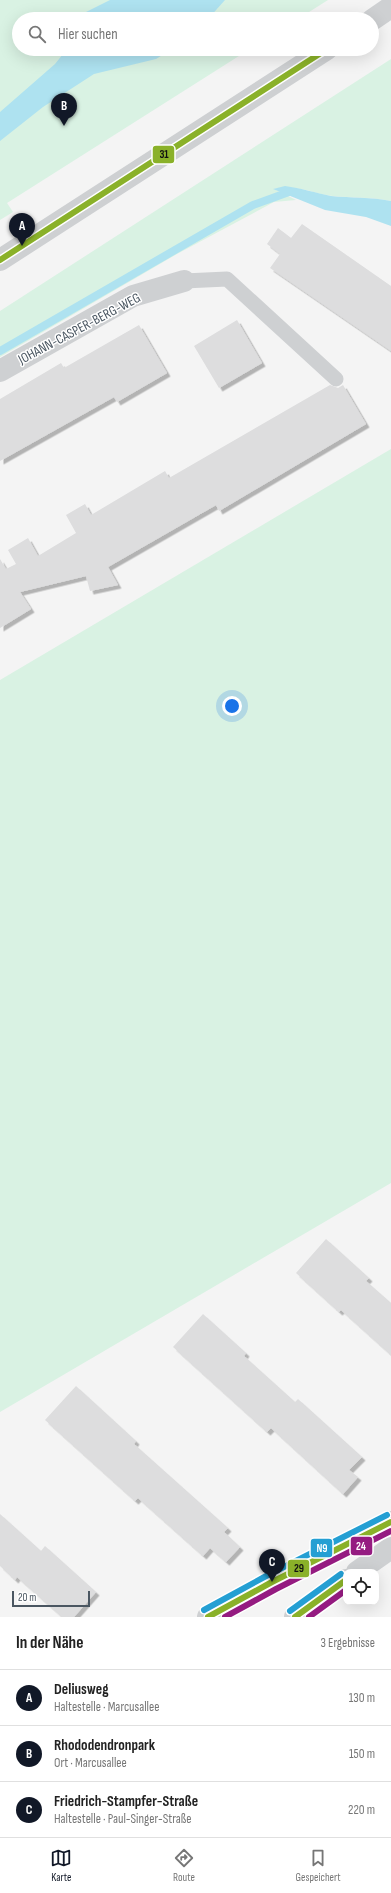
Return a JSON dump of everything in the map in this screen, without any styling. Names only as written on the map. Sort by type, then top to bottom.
[{"type":"street","points":[[379,15],[391,7]]},
{"type":"street","points":[[0,260],[316,56]]},
{"type":"street","name":"JOHANN-CASPER-BERG-WEG","points":[[0,371],[133,296],[184,280]]},
{"type":"street","points":[[220,1614],[272,1582],[391,1522]]},
{"type":"street","points":[[361,1569],[391,1548]]},
{"type":"street","points":[[295,1617],[343,1582]]},
{"type":"lane","name":"JOHANN-CASPER-BERG-WEG","points":[[184,280],[227,280],[336,379]]},
{"type":"green space","points":[[0,0],[328,0],[309,12],[12,12],[12,56],[239,56],[7,203],[13,212],[0,220]]},
{"type":"green space","points":[[391,59],[391,201],[332,196],[296,188],[274,189],[296,200],[274,202],[177,254],[0,357],[0,311]]},
{"type":"green space","points":[[391,449],[391,1183],[0,1412],[0,680]]},
{"type":"water","points":[[110,0],[225,0],[214,12],[86,12]]},
{"type":"water","points":[[61,56],[161,56],[156,59],[94,74],[43,107],[0,141],[0,112],[55,64]]},
{"type":"water","points":[[285,186],[331,196],[391,201],[391,226],[366,217],[325,210],[273,189]]},
{"type":"building","points":[[302,224],[391,286],[391,351],[270,268],[280,254],[267,244],[278,228],[291,238]]},
{"type":"building","points":[[237,320],[262,363],[219,388],[194,346]]},
{"type":"building","points":[[139,325],[167,373],[117,402],[114,397],[0,461],[0,399],[61,363],[64,368]]},
{"type":"building","points":[[330,385],[338,388],[343,385],[366,424],[219,511],[216,505],[108,567],[118,585],[90,591],[86,576],[20,592],[31,609],[0,628],[0,559],[6,569],[16,564],[8,550],[28,538],[38,556],[76,533],[66,515],[85,504],[91,515],[165,471],[169,478]]},
{"type":"building","points":[[326,1239],[369,1278],[366,1281],[391,1303],[391,1355],[341,1310],[339,1312],[296,1273]]},
{"type":"building","points":[[203,1314],[246,1353],[244,1356],[295,1402],[298,1399],[362,1457],[349,1470],[358,1477],[343,1494],[271,1428],[267,1432],[173,1347]]},
{"type":"building","points":[[76,1386],[136,1441],[134,1444],[228,1528],[224,1532],[240,1547],[226,1562],[210,1548],[203,1556],[138,1498],[135,1501],[45,1420]]},
{"type":"building","points":[[0,1514],[41,1551],[45,1546],[96,1592],[74,1617],[62,1617],[17,1577],[15,1580],[0,1566]]},
{"type":"waterway","points":[[0,351],[253,205],[289,192]]},
{"type":"transit line","name":"31","points":[[0,260],[316,56]]},
{"type":"transit line","name":"N9","points":[[204,1610],[268,1575],[387,1515]]},
{"type":"transit line","name":"29","points":[[208,1617],[272,1582],[391,1522]]},
{"type":"transit line","name":"24","points":[[225,1617],[276,1589],[391,1531]]},
{"type":"transit line","name":"N9","points":[[290,1611],[341,1574]]},
{"type":"transit line","name":"29","points":[[295,1617],[343,1582]]},
{"type":"transit line","name":"24","points":[[309,1617],[343,1592]]},
{"type":"place","name":"Rhododendronpark","points":[[64,126]]},
{"type":"place","name":"Deliusweg","points":[[22,246]]},
{"type":"place","name":"Friedrich-Stampfer-Straße","points":[[272,1582]]}]
